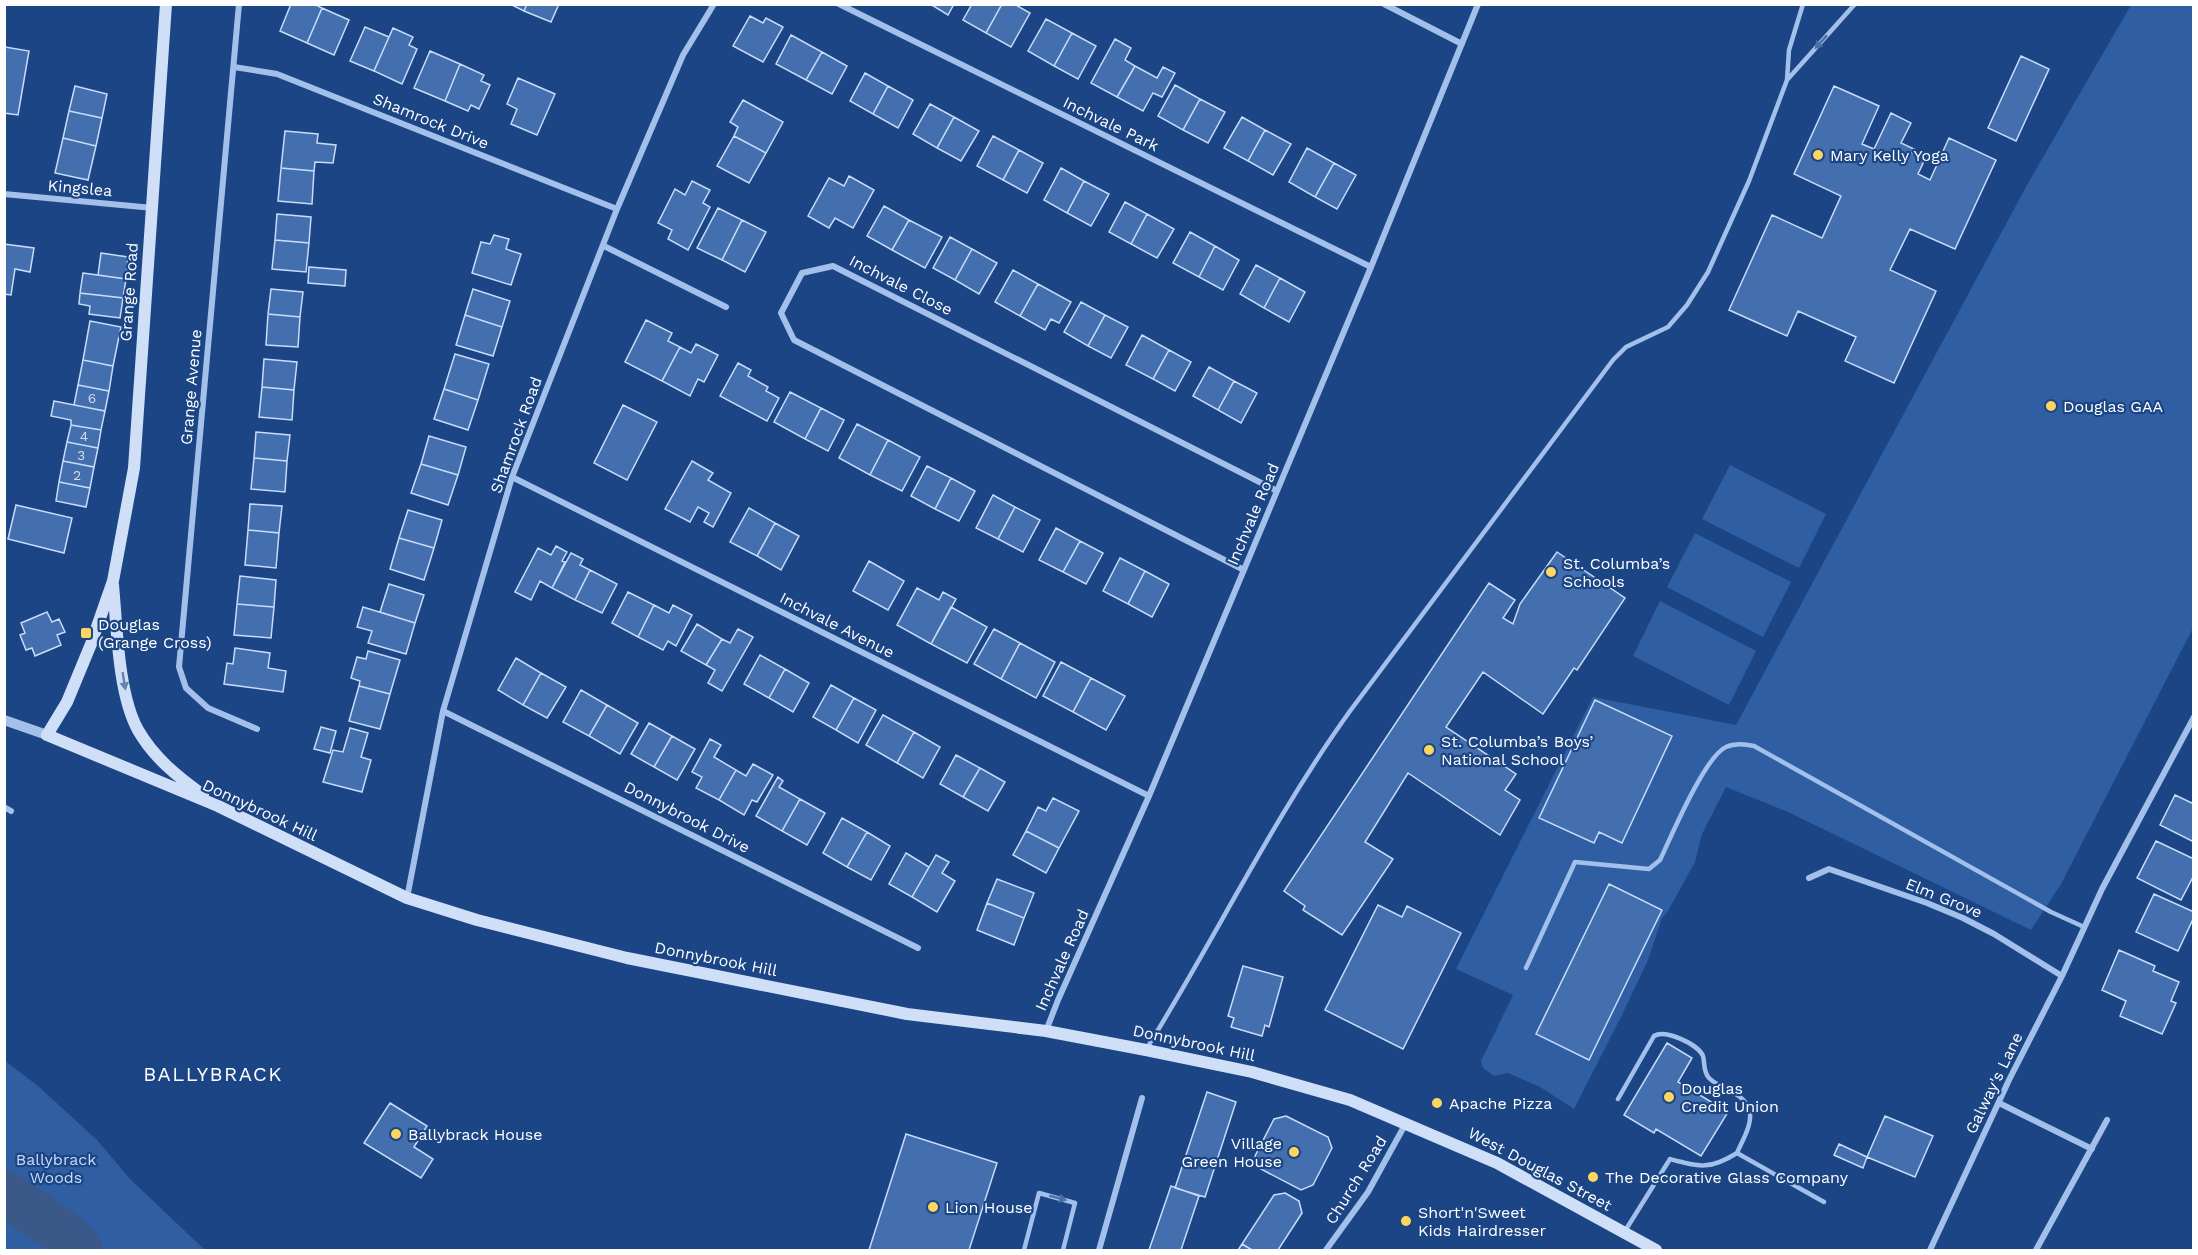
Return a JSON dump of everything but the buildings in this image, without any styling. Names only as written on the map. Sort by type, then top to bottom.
[{"type":"main road","name":"Grange Road","points":[[47,735],[67,702],[91,644],[113,581],[134,468],[166,4]]},
{"type":"main road","name":"Grange Road","points":[[113,581],[125,687],[138,730],[173,774],[218,806]]},
{"type":"main road","name":"Donnybrook Hill","points":[[47,735],[218,806],[407,898],[477,920],[627,958],[907,1014],[1046,1031],[1252,1072],[1350,1100],[1407,1123]]},
{"type":"main road","name":"West Douglas Street","points":[[1407,1123],[1497,1162],[1656,1251]]},
{"type":"street","name":"Grange Avenue","points":[[239,4],[179,667],[186,688],[208,708],[257,729]]},
{"type":"street","name":"Shamrock Road","points":[[407,898],[443,711],[512,477],[617,209],[683,55],[714,4]]},
{"type":"street","name":"Inchvale Park","points":[[839,4],[1371,267]]},
{"type":"street","points":[[1384,4],[1462,44]]},
{"type":"street","name":"Inchvale Road","points":[[1046,1031],[1149,796],[1371,267],[1478,4]]},
{"type":"street","name":"Shamrock Drive","points":[[234,67],[277,74],[617,209]]},
{"type":"street","name":"Kingslea","points":[[4,194],[153,208]]},
{"type":"street","points":[[604,246],[726,307]]},
{"type":"street","name":"Inchvale Close","points":[[1244,570],[794,340],[781,313],[802,273],[833,266],[1277,491]]},
{"type":"street","name":"Inchvale Avenue","points":[[512,477],[1149,796]]},
{"type":"street","name":"Donnybrook Drive","points":[[443,711],[918,948]]},
{"type":"street","name":"Galway's Lane","points":[[1930,1251],[2084,927],[2193,717]]},
{"type":"street","points":[[4,720],[47,735]]},
{"type":"street","points":[[4,807],[11,811]]},
{"type":"street","name":"Elm Grove","points":[[1809,878],[1829,869],[1927,903],[1994,934],[2062,976]]},
{"type":"street","points":[[1099,1251],[1142,1098]]},
{"type":"street","points":[[1999,1103],[2092,1149]]},
{"type":"street","points":[[2036,1251],[2108,1120]]},
{"type":"street","name":"Church Road","points":[[1326,1251],[1368,1192],[1407,1123]]},
{"type":"lane","points":[[1146,1050],[1187,984],[1286,807],[1315,760],[1350,711],[1613,360],[1626,347],[1668,327],[1687,305],[1708,272],[1749,181],[1787,80],[1789,50],[1803,4]]},
{"type":"lane","points":[[1787,80],[1855,4]]},
{"type":"lane","points":[[1526,968],[1575,862],[1649,869],[1660,860],[1708,765],[1725,747],[1744,744],[1754,746],[2051,912],[2084,927]]},
{"type":"lane","points":[[1618,1099],[1654,1036],[1658,1033],[1670,1034],[1699,1051],[1702,1055],[1705,1073],[1709,1078],[1739,1096],[1750,1111],[1750,1120],[1737,1153],[1713,1166],[1698,1167],[1670,1159],[1625,1232]]},
{"type":"lane","points":[[1737,1153],[1824,1202]]},
{"type":"lane","points":[[1024,1251],[1039,1193],[1076,1203],[1063,1251]]},
{"type":"green space","name":"Douglas GAA","points":[[2131,5],[2193,5],[2193,628],[2061,884],[2031,930],[1788,812],[1726,787],[1702,834],[1695,862],[1662,918],[1648,960],[1574,1109],[1540,1087],[1508,1073],[1494,1076],[1483,1068],[1481,1061],[1513,995],[1456,969],[1593,697],[1736,725],[2027,185]]},
{"type":"green space","points":[[1730,465],[1826,514],[1799,568],[1702,519]]},
{"type":"green space","points":[[1695,533],[1791,582],[1763,637],[1667,587]]},
{"type":"green space","points":[[1660,601],[1756,651],[1729,705],[1633,656]]},
{"type":"green space","name":"Ballybrack Woods","points":[[4,1060],[38,1086],[97,1140],[131,1180],[205,1250],[5,1250]]},
{"type":"waterway","points":[[4,1193],[61,1231],[80,1250]]},
{"type":"place","name":"Mary Kelly Yoga","points":[[1818,155]]},
{"type":"place","name":"Douglas GAA","points":[[2051,406]]},
{"type":"place","name":"St. Columba’s Schools","points":[[1551,572]]},
{"type":"place","name":"Douglas (Grange Cross)","points":[[86,633]]},
{"type":"place","name":"St. Columba’s Boys’ National School","points":[[1429,750]]},
{"type":"place","name":"Douglas Credit Union","points":[[1669,1097]]},
{"type":"place","name":"Apache Pizza","points":[[1437,1103]]},
{"type":"place","name":"Ballybrack House","points":[[396,1134]]},
{"type":"place","name":"Village Green House","points":[[1294,1152]]},
{"type":"place","name":"The Decorative Glass Company","points":[[1593,1177]]},
{"type":"place","name":"Lion House","points":[[933,1207]]},
{"type":"place","name":"Short'n'Sweet Kids Hairdresser","points":[[1406,1221]]},
{"type":"district","name":"BALLYBRACK","points":[[213,1074]]}]
